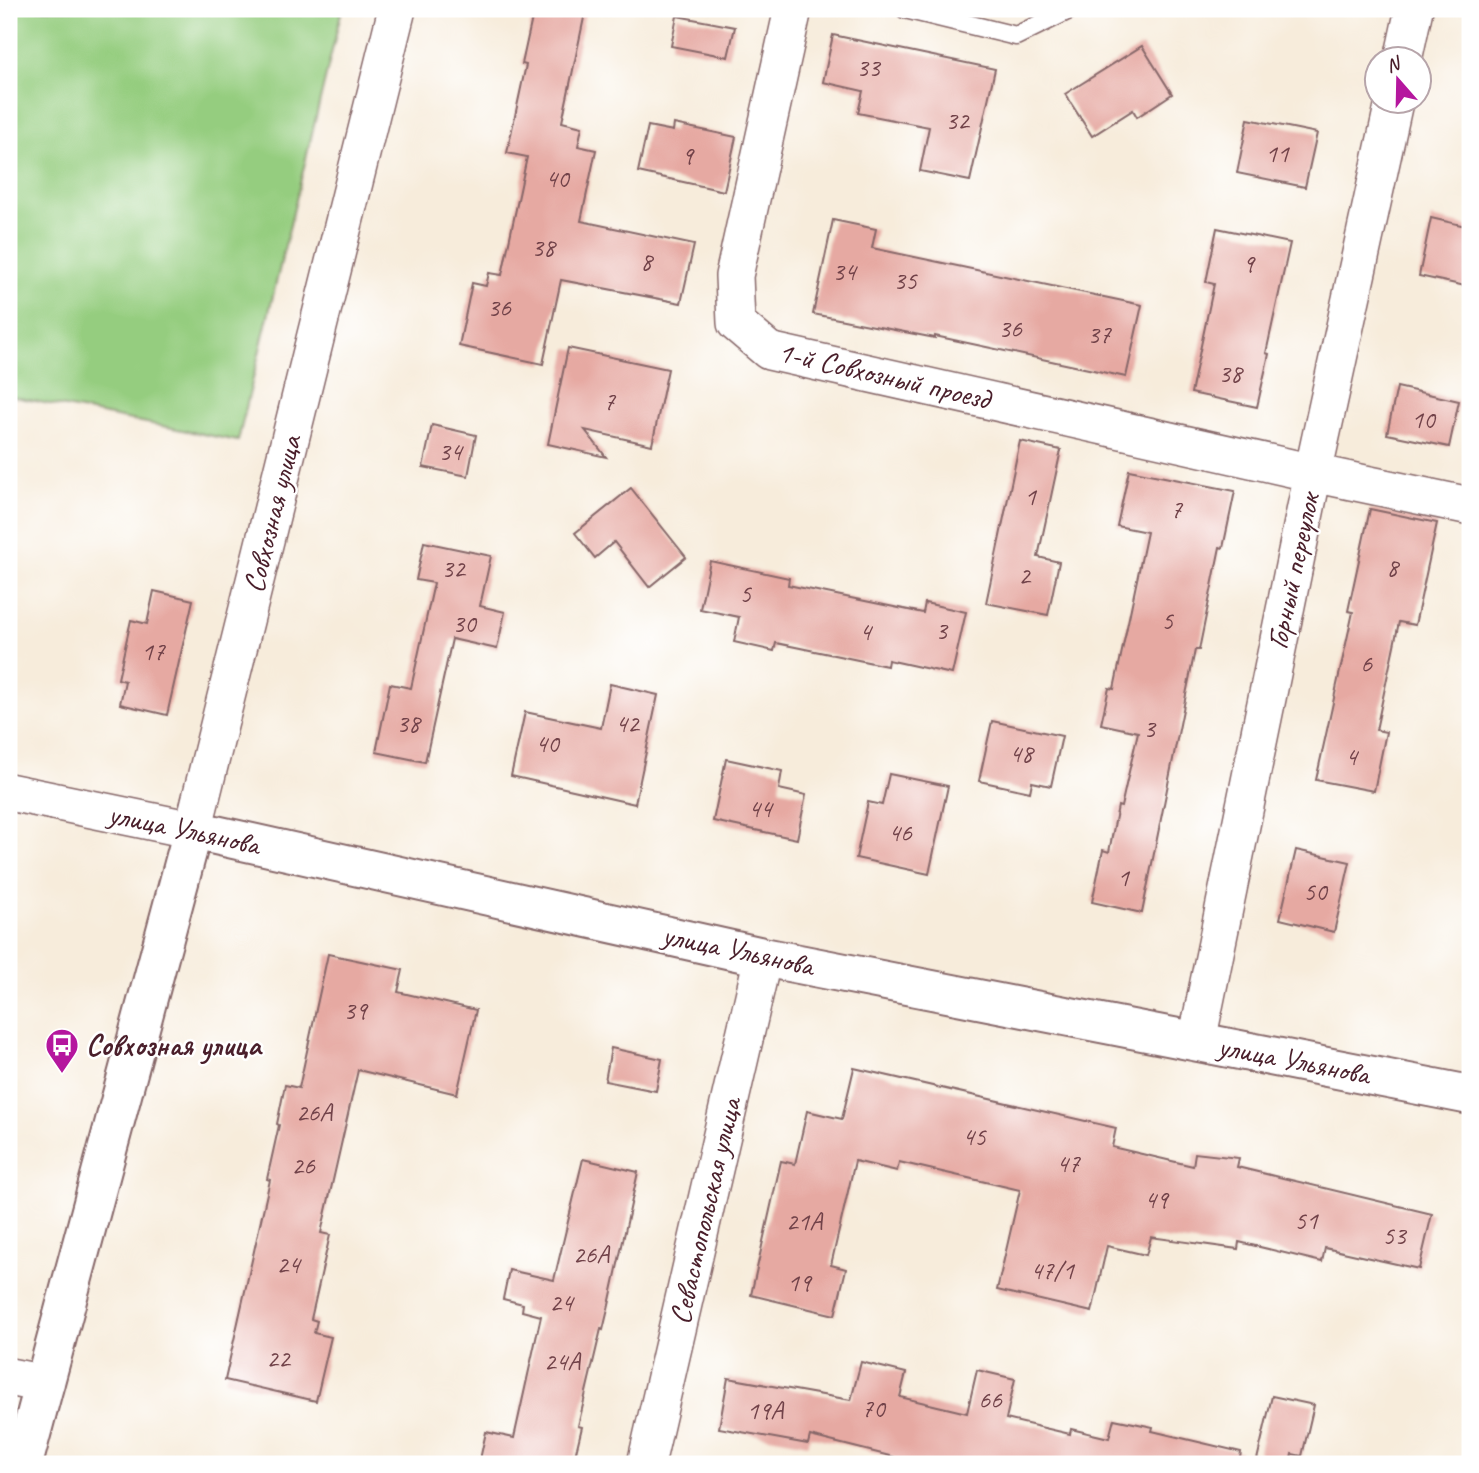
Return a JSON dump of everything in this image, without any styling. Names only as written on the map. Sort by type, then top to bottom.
[{"type":"main road","name":"улица Ульянова","points":[[193,830],[763,957],[1470,1096]]},
{"type":"main road","name":"Совхозная улица","points":[[23,1464],[27,1380],[193,830]]},
{"type":"street","name":"Совхозная улица","points":[[193,830],[397,9]]},
{"type":"street","name":"1-й Совхозный проезд","points":[[793,9],[734,276],[736,323],[769,351],[1470,506]]},
{"type":"street","points":[[1406,46],[1414,9]]},
{"type":"street","name":"Горный переулок","points":[[1197,1041],[1313,473],[1391,116]]},
{"type":"street","name":"улица Ульянова","points":[[9,792],[193,830]]},
{"type":"street","name":"Севастопольская улица","points":[[646,1464],[763,957]]},
{"type":"lane","points":[[905,9],[1016,36],[1072,9]]},
{"type":"green space","points":[[9,9],[342,9],[238,441],[9,396]]},
{"type":"building","points":[[534,9],[566,9],[585,13],[562,122],[582,127],[578,146],[596,150],[581,221],[694,245],[681,303],[561,280],[543,364],[459,346],[472,283],[486,286],[489,273],[502,275],[527,157],[507,153],[526,65],[522,64]]},
{"type":"building","points":[[677,16],[735,27],[728,57],[671,46]]},
{"type":"building","points":[[833,35],[995,69],[970,181],[920,171],[929,127],[858,113],[863,91],[823,82]]},
{"type":"building","points":[[1142,46],[1172,94],[1137,117],[1133,110],[1092,136],[1065,94]]},
{"type":"building","points":[[1248,119],[1317,133],[1305,187],[1237,173]]},
{"type":"building","points":[[674,124],[736,137],[724,191],[638,172],[648,126],[673,131]]},
{"type":"building","points":[[1431,218],[1470,227],[1470,287],[1419,276]]},
{"type":"building","points":[[833,220],[876,229],[872,248],[1142,305],[1126,377],[935,336],[813,314]]},
{"type":"building","points":[[1217,228],[1290,243],[1257,407],[1191,393],[1214,284],[1206,282]]},
{"type":"building","points":[[568,348],[668,369],[652,445],[585,430],[606,457],[548,444]]},
{"type":"building","points":[[1397,387],[1459,401],[1449,447],[1387,434]]},
{"type":"building","points":[[432,425],[476,435],[468,476],[423,467]]},
{"type":"building","points":[[1020,441],[1061,450],[1038,557],[1059,562],[1048,615],[986,603]]},
{"type":"building","points":[[1129,470],[1235,491],[1223,548],[1220,547],[1199,650],[1195,650],[1142,913],[1092,902],[1103,850],[1109,852],[1138,732],[1101,724],[1109,688],[1114,689],[1147,532],[1117,526]]},
{"type":"building","points":[[631,488],[686,557],[649,587],[614,542],[595,558],[575,533]]},
{"type":"building","points":[[1370,509],[1437,523],[1415,625],[1399,622],[1376,730],[1386,732],[1374,791],[1316,780],[1353,612],[1348,611]]},
{"type":"building","points":[[424,542],[491,556],[480,606],[505,612],[497,649],[452,639],[425,762],[376,752],[390,684],[411,688],[434,583],[416,580]]},
{"type":"building","points":[[710,561],[789,578],[788,585],[923,613],[925,603],[966,612],[952,674],[888,660],[887,666],[776,643],[774,651],[734,642],[739,617],[700,609]]},
{"type":"building","points":[[154,591],[193,600],[167,715],[120,704],[125,681],[118,679],[131,620],[147,624]]},
{"type":"building","points":[[610,684],[658,695],[635,804],[511,776],[525,712],[601,728]]},
{"type":"building","points":[[992,721],[1062,736],[1051,786],[1032,782],[1030,792],[979,781]]},
{"type":"building","points":[[726,759],[782,771],[779,789],[806,795],[797,839],[713,821]]},
{"type":"building","points":[[889,774],[948,786],[929,874],[856,858],[868,802],[882,805]]},
{"type":"building","points":[[1296,850],[1350,862],[1334,932],[1280,919]]},
{"type":"building","points":[[328,954],[403,970],[398,992],[476,1010],[457,1094],[358,1070],[321,1233],[330,1235],[311,1319],[317,1321],[314,1333],[331,1337],[316,1401],[225,1380],[270,1180],[267,1179],[285,1085],[299,1088]]},
{"type":"building","points":[[611,1048],[662,1059],[656,1091],[605,1081]]},
{"type":"building","points":[[854,1068],[1116,1128],[1112,1147],[1193,1166],[1195,1153],[1239,1158],[1237,1167],[1432,1214],[1419,1269],[1325,1248],[1322,1262],[1239,1242],[1238,1249],[1151,1237],[1146,1255],[1107,1246],[1092,1312],[997,1290],[1020,1190],[899,1162],[897,1171],[855,1161],[831,1265],[846,1269],[835,1315],[751,1295],[781,1161],[795,1164],[807,1111],[842,1119]]},
{"type":"building","points":[[583,1159],[638,1172],[609,1305],[578,1426],[582,1427],[573,1464],[479,1464],[486,1432],[514,1438],[541,1316],[522,1311],[523,1304],[503,1299],[509,1270],[554,1280]]},
{"type":"building","points":[[861,1362],[906,1373],[900,1397],[967,1413],[977,1370],[1015,1379],[1006,1419],[1070,1434],[1071,1429],[1109,1438],[1114,1419],[1241,1452],[1239,1464],[893,1464],[894,1457],[810,1436],[808,1444],[719,1428],[728,1378],[851,1400]]},
{"type":"building","points":[[1272,1396],[1314,1405],[1302,1456],[1292,1454],[1290,1464],[1256,1464]]},
{"type":"place","name":"Совхозная улица","points":[[62,1075]]}]
